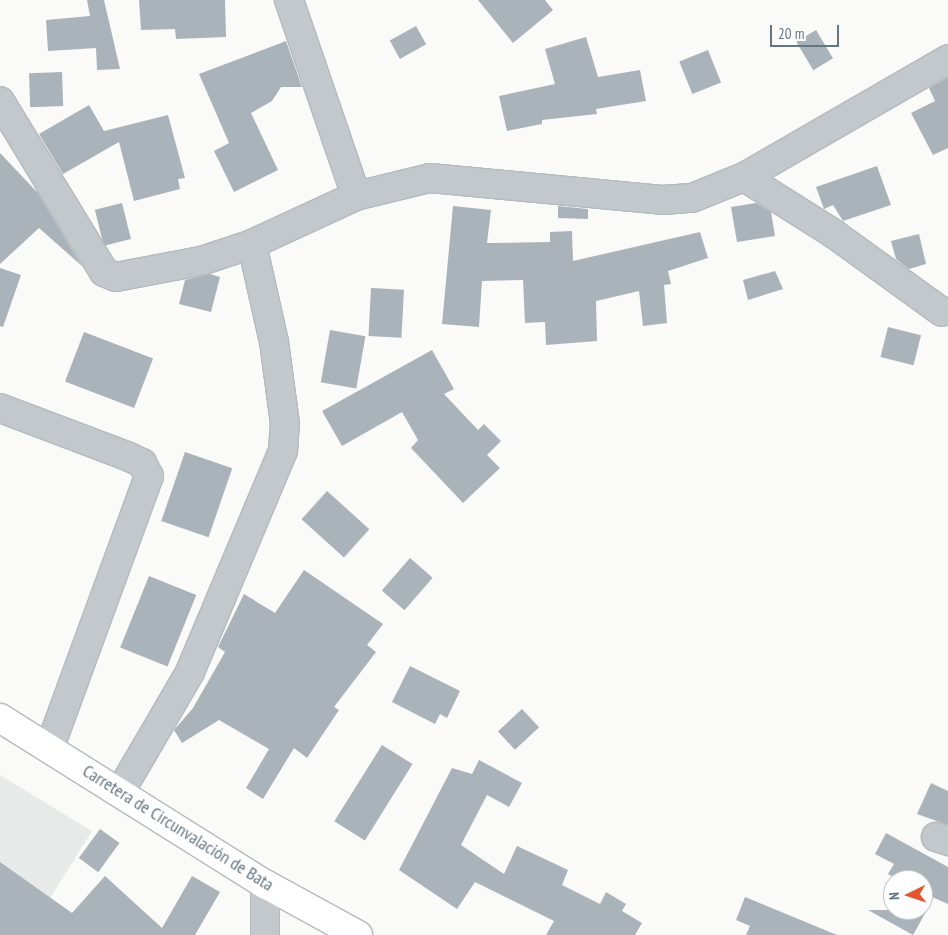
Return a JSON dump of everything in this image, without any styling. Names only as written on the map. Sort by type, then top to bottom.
[{"type":"main road","name":"Carretera de Circunvalación de Bata","points":[[0,718],[265,884],[358,935]]},
{"type":"street","points":[[289,0],[356,196]]},
{"type":"street","points":[[0,101],[104,272],[116,277],[201,261],[252,244],[356,196],[430,178],[662,200],[692,198],[744,177],[948,59]]},
{"type":"street","points":[[744,177],[834,234],[942,312]]},
{"type":"street","points":[[120,792],[190,672],[283,451],[285,424],[275,352],[252,244]]},
{"type":"street","points":[[0,408],[127,456],[142,463],[150,476],[50,748]]},
{"type":"street","points":[[265,884],[265,935]]},
{"type":"shaded area","points":[[0,775],[92,831],[27,935],[0,935]]},
{"type":"building","points":[[87,0],[104,0],[120,69],[97,70],[96,48],[48,51],[46,20],[90,16]]},
{"type":"building","points":[[139,0],[225,0],[226,37],[176,39],[175,29],[141,30]]},
{"type":"building","points":[[478,0],[545,0],[553,10],[513,43]]},
{"type":"building","points":[[416,26],[426,44],[400,59],[390,41]]},
{"type":"building","points":[[816,30],[833,58],[813,70],[796,42]]},
{"type":"building","points":[[586,37],[598,77],[640,70],[646,101],[596,109],[597,114],[542,120],[542,124],[507,131],[499,96],[555,84],[545,49]]},
{"type":"building","points":[[286,41],[302,87],[281,87],[272,101],[251,113],[278,170],[234,192],[214,151],[229,143],[199,74]]},
{"type":"building","points":[[708,50],[721,82],[692,94],[679,62]]},
{"type":"building","points":[[62,72],[63,106],[30,107],[29,73]]},
{"type":"building","points":[[948,77],[948,148],[933,155],[911,113],[935,101],[929,88]]},
{"type":"building","points":[[89,105],[104,131],[168,115],[185,178],[178,179],[180,189],[134,201],[119,142],[63,174],[39,134]]},
{"type":"building","points":[[0,153],[38,193],[82,266],[39,228],[0,264]]},
{"type":"building","points":[[877,166],[891,205],[843,221],[833,205],[824,209],[816,187]]},
{"type":"building","points":[[122,203],[131,239],[104,246],[95,210]]},
{"type":"building","points":[[756,203],[771,212],[775,236],[737,242],[731,207]]},
{"type":"building","points":[[453,206],[491,210],[487,243],[550,242],[550,232],[572,231],[573,261],[700,232],[708,258],[668,271],[671,284],[664,285],[667,323],[643,326],[639,291],[596,301],[597,341],[546,345],[545,322],[525,323],[523,280],[482,281],[479,327],[442,324]]},
{"type":"building","points":[[558,206],[588,209],[588,219],[558,218]]},
{"type":"building","points":[[919,234],[926,264],[909,269],[896,259],[891,241]]},
{"type":"building","points":[[0,268],[21,275],[3,327],[0,326]]},
{"type":"building","points":[[775,271],[783,289],[748,300],[743,280]]},
{"type":"building","points":[[210,274],[220,277],[211,312],[179,304],[185,280]]},
{"type":"building","points":[[371,288],[404,290],[401,338],[368,336]]},
{"type":"building","points":[[888,327],[921,335],[913,365],[881,357]]},
{"type":"building","points":[[330,330],[365,336],[356,388],[321,382]]},
{"type":"building","points":[[84,332],[153,359],[134,408],[65,381]]},
{"type":"building","points":[[432,350],[454,389],[444,394],[478,430],[484,424],[501,441],[487,455],[500,468],[463,503],[411,448],[418,440],[402,412],[342,446],[322,411]]},
{"type":"building","points":[[185,452],[232,468],[209,537],[161,521]]},
{"type":"building","points":[[327,491],[369,529],[344,557],[302,519]]},
{"type":"building","points":[[410,558],[433,578],[404,610],[382,590]]},
{"type":"building","points":[[304,570],[383,624],[367,645],[376,652],[334,707],[339,710],[307,758],[294,748],[263,799],[246,788],[269,749],[219,720],[182,743],[174,730],[193,708],[225,652],[218,647],[244,594],[275,613]]},
{"type":"building","points":[[149,576],[196,595],[167,666],[120,647]]},
{"type":"building","points":[[410,666],[460,691],[447,718],[440,714],[435,724],[392,702]]},
{"type":"building","points":[[522,709],[539,727],[515,750],[498,732]]},
{"type":"building","points":[[382,745],[413,764],[365,840],[334,821]]},
{"type":"building","points":[[479,760],[522,783],[509,807],[487,795],[461,845],[504,874],[517,846],[568,870],[562,885],[600,904],[606,892],[626,904],[622,911],[642,923],[635,935],[546,935],[554,921],[475,882],[457,909],[399,870],[452,768],[472,774]]},
{"type":"building","points":[[931,783],[948,791],[948,825],[917,814]]},
{"type":"building","points":[[100,829],[119,843],[98,872],[79,858]]},
{"type":"building","points":[[886,833],[948,867],[948,904],[933,897],[933,870],[890,870],[894,864],[875,854]]},
{"type":"building","points":[[0,862],[72,913],[105,876],[162,928],[192,876],[220,892],[195,935],[0,935]]},
{"type":"building","points":[[745,897],[837,935],[746,935],[750,926],[736,920]]},
{"type":"building","points":[[868,910],[883,910],[883,918]]},
{"type":"building","points":[[886,920],[921,920],[913,935]]}]
